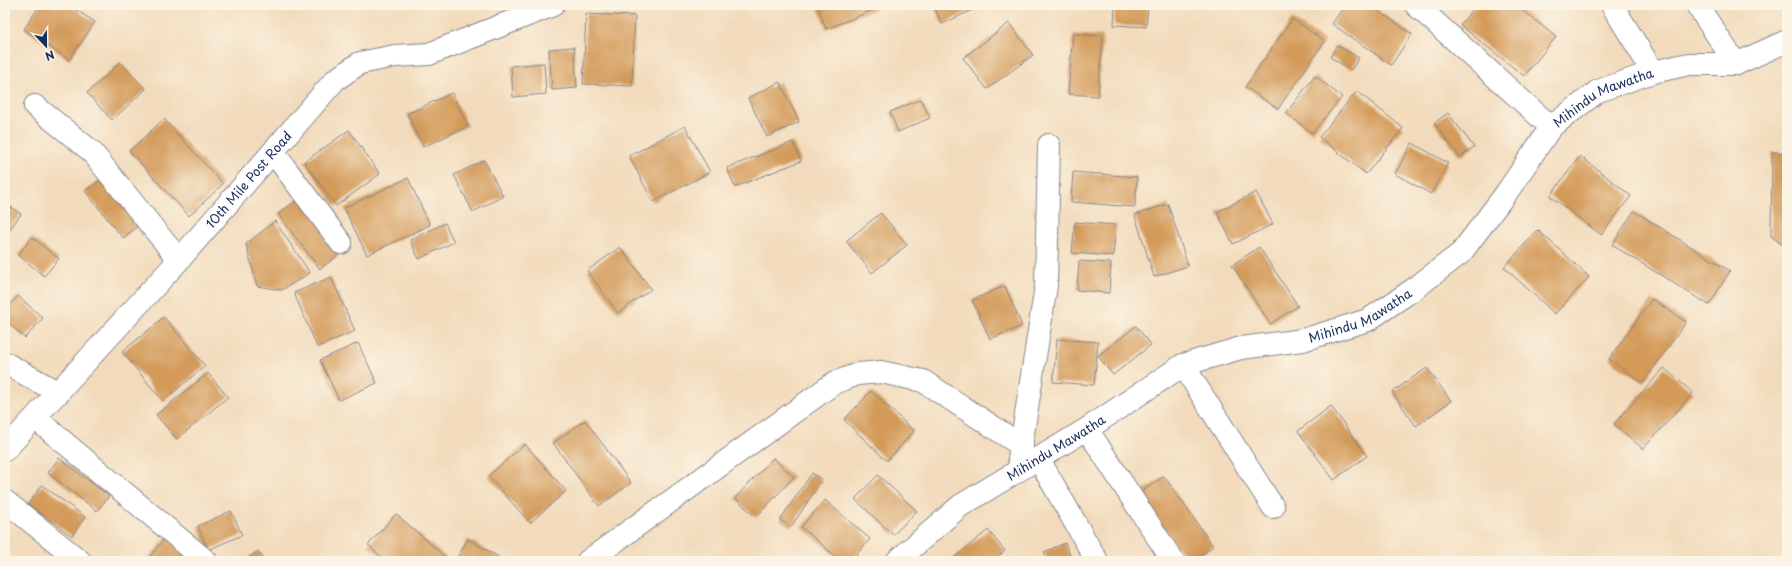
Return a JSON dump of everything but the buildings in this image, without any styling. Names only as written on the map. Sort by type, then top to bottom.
[{"type":"street","name":"10th Mile Post Road","points":[[5,450],[179,260],[274,153],[336,80],[360,63],[395,56],[429,54],[552,5]]},
{"type":"street","points":[[1416,5],[1551,127]]},
{"type":"street","points":[[1612,5],[1653,72]]},
{"type":"street","points":[[1697,5],[1736,64]]},
{"type":"street","name":"Mihindu Mawatha","points":[[897,561],[960,506],[1017,470],[1030,452],[1087,429],[1183,365],[1241,348],[1303,340],[1368,320],[1414,289],[1461,253],[1508,192],[1551,127],[1598,91],[1653,72],[1689,64],[1736,64],[1787,41]]},
{"type":"street","points":[[35,106],[91,151],[179,260]]},
{"type":"street","points":[[1030,452],[1046,286],[1049,145]]},
{"type":"street","points":[[274,153],[341,243]]},
{"type":"street","points":[[5,363],[59,392]]},
{"type":"street","points":[[1183,365],[1273,507]]},
{"type":"street","points":[[588,561],[834,383],[858,374],[881,372],[922,381],[1030,452],[1097,561]]},
{"type":"street","points":[[35,418],[206,561]]},
{"type":"street","points":[[1087,429],[1173,561]]},
{"type":"street","points":[[5,501],[80,561]]}]
